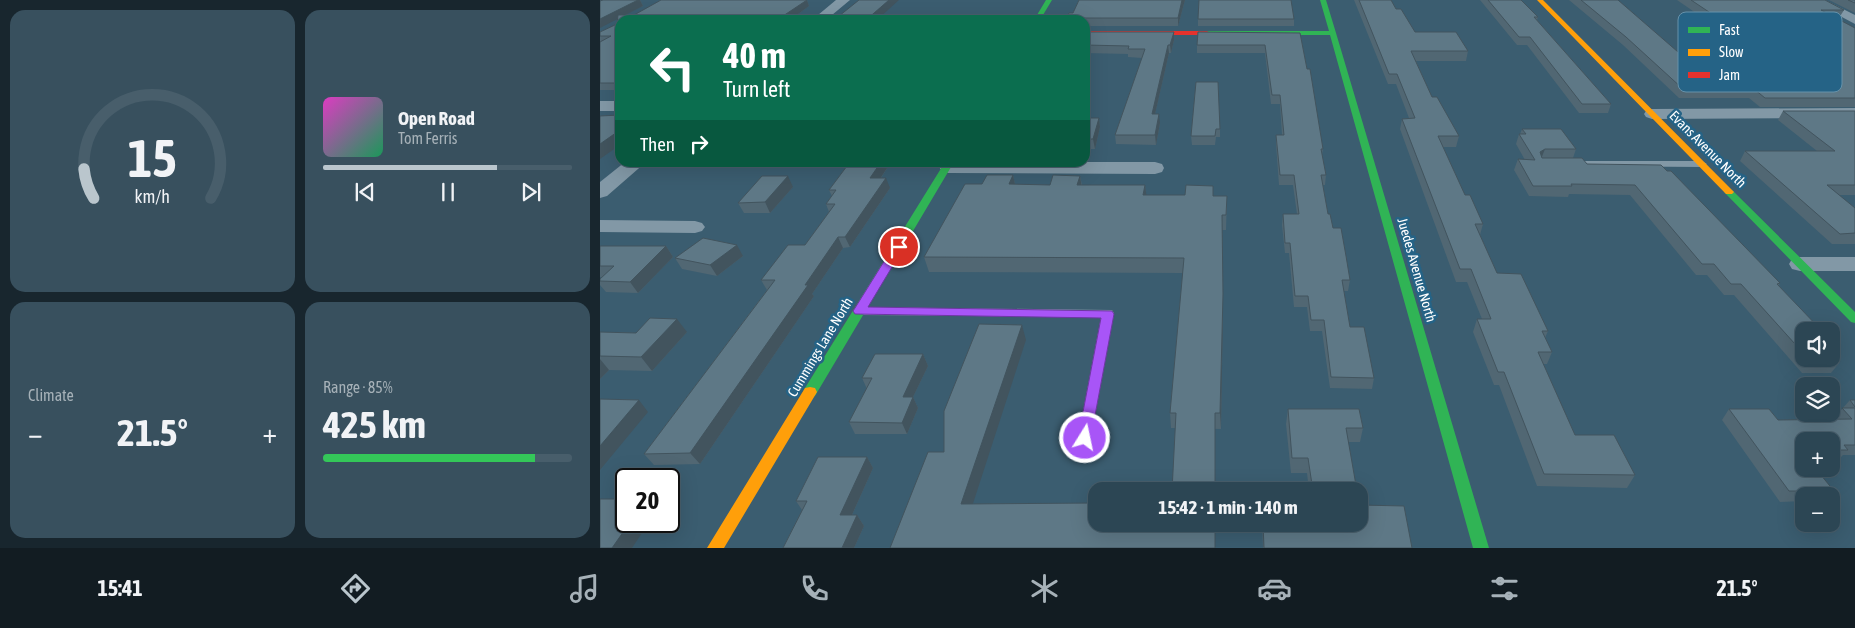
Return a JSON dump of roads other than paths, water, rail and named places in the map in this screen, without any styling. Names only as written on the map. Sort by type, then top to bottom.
[{"type":"street","points":[[824,15],[844,0]]},
{"type":"street","points":[[1040,15],[1049,0]]},
{"type":"street","name":"Juedes Avenue North","points":[[1323,0],[1481,548]]},
{"type":"street","name":"Evans Avenue North","points":[[1540,0],[1855,319]]},
{"type":"street","points":[[1816,0],[1839,12]]},
{"type":"street","points":[[1842,13],[1855,20]]},
{"type":"street","points":[[1090,33],[1333,33]]},
{"type":"street","points":[[600,106],[615,106]]},
{"type":"street","points":[[1652,114],[1855,113]]},
{"type":"street","points":[[600,192],[631,167]]},
{"type":"street","name":"Cummings Lane North","points":[[715,548],[948,167]]},
{"type":"street","points":[[1086,167],[1155,168]]},
{"type":"street","points":[[600,226],[695,226]]},
{"type":"street","points":[[1800,264],[1855,264]]},
{"type":"lane","points":[[1560,164],[1702,164]]},
{"type":"lane","points":[[860,311],[1108,314],[1085,438]]}]
